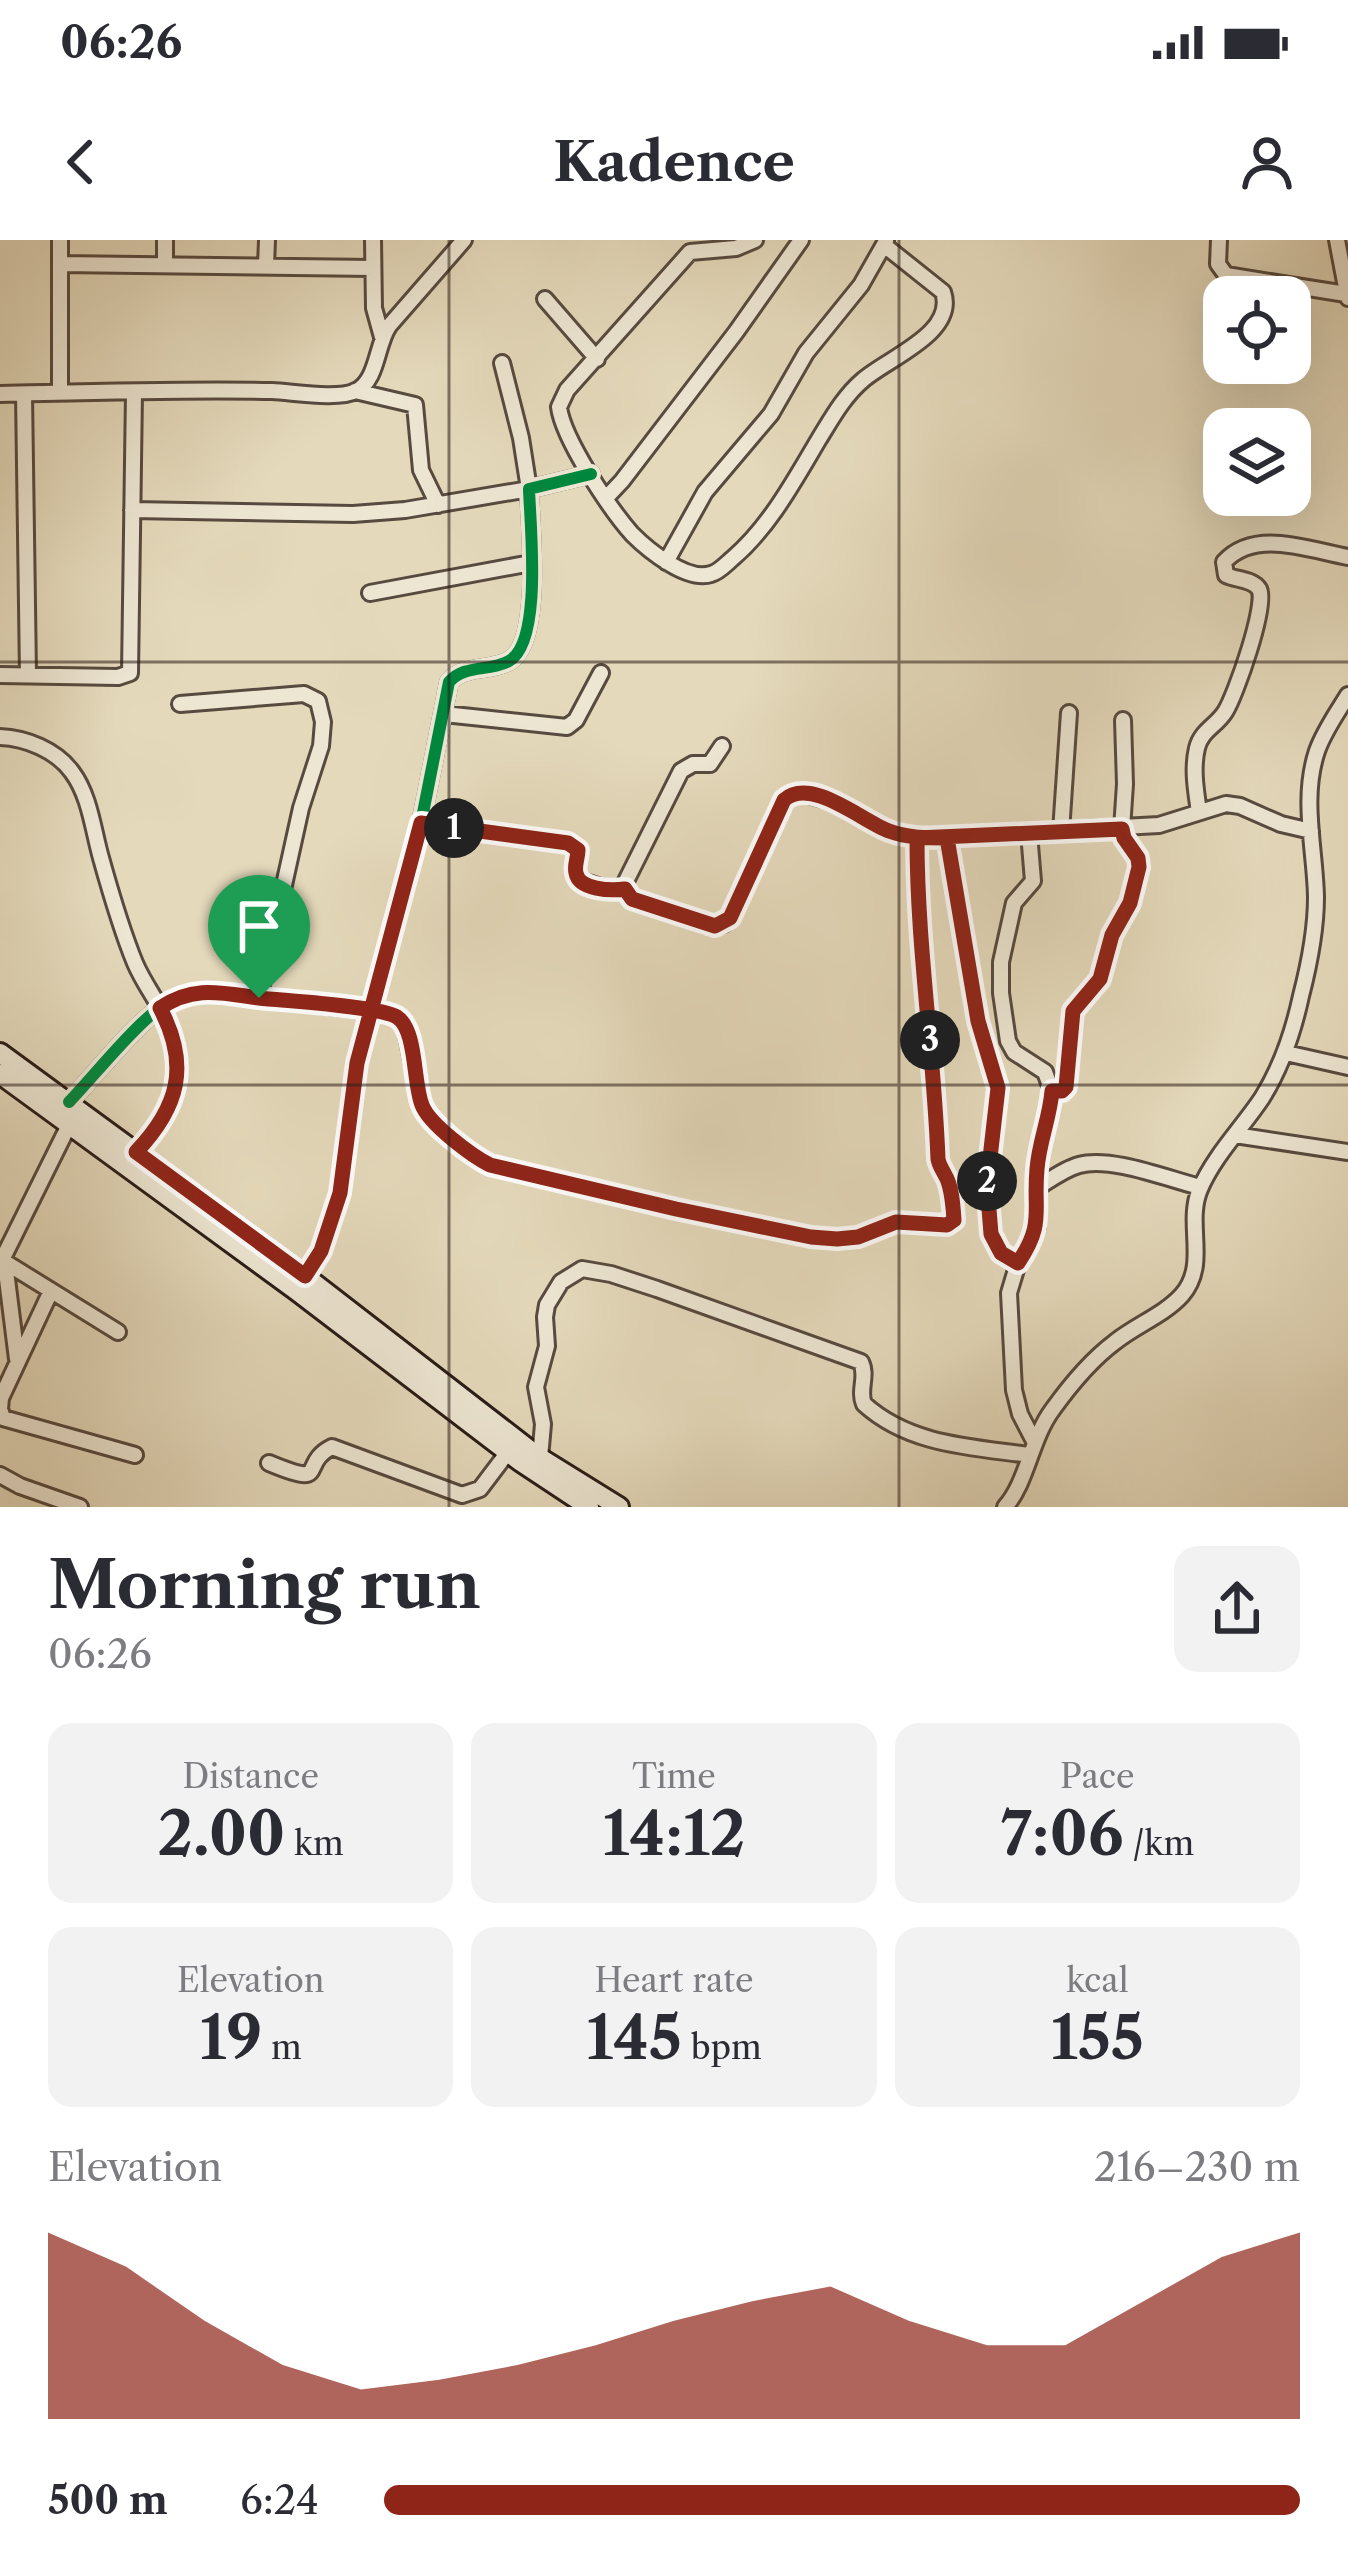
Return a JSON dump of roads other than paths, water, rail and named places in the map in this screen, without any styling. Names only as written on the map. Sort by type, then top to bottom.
[{"type":"street","points":[[60,240],[60,393]]},
{"type":"street","points":[[165,240],[165,265]]},
{"type":"street","points":[[266,266],[267,240]]},
{"type":"street","points":[[374,240],[374,308],[382,337]]},
{"type":"street","points":[[355,392],[369,378],[382,337],[464,240]]},
{"type":"street","points":[[666,562],[705,492],[771,414],[806,353],[861,285],[885,242],[943,292],[943,319],[922,340],[861,381],[844,400],[770,517],[741,551],[716,573],[691,574],[666,562],[632,533],[590,474],[565,429],[559,407],[568,390],[690,251],[736,248],[755,240]]},
{"type":"street","points":[[606,498],[736,332],[801,240]]},
{"type":"street","points":[[1219,240],[1218,264],[1226,275],[1347,296],[1337,240]]},
{"type":"street","points":[[60,263],[373,268]]},
{"type":"street","points":[[545,298],[597,359]]},
{"type":"street","points":[[305,1276],[321,1251],[340,1193],[357,1063],[421,823],[449,682],[463,671],[507,662],[518,655],[525,639],[531,563],[529,489],[502,364]]},
{"type":"street","points":[[0,394],[355,392],[415,405],[421,470],[438,505]]},
{"type":"street","points":[[0,675],[118,677],[130,673],[134,393]]},
{"type":"street","points":[[24,394],[28,675]]},
{"type":"street","points":[[132,510],[353,514],[438,505],[590,474]]},
{"type":"street","points":[[1199,812],[1197,746],[1230,703],[1262,602],[1255,584],[1226,575],[1224,562],[1242,548],[1265,542],[1348,557]]},
{"type":"street","points":[[370,592],[531,563]]},
{"type":"street","points":[[444,714],[567,727],[576,720],[601,673]]},
{"type":"street","points":[[180,704],[304,694],[318,701],[321,709],[321,746],[302,808],[259,998]]},
{"type":"street","points":[[1014,1504],[1048,1414],[1114,1342],[1179,1298],[1189,1286],[1196,1269],[1195,1206],[1200,1187],[1262,1098],[1286,1053],[1314,930],[1311,778],[1317,752],[1348,695]]},
{"type":"street","points":[[1060,832],[1069,713]]},
{"type":"street","points":[[1052,1091],[1066,1087],[1073,1011],[1100,979],[1139,867],[1122,829],[1123,720]]},
{"type":"street","points":[[0,737],[45,748],[70,768],[83,790],[124,935],[172,1030],[176,1083],[164,1120],[136,1152]]},
{"type":"street","points":[[722,746],[710,764],[681,770],[625,889],[632,899],[706,926],[724,924],[730,918],[784,800],[797,792],[835,802],[892,832],[917,838],[1159,825],[1226,804],[1311,831]]},
{"type":"street","points":[[421,823],[568,843],[578,850],[579,880],[604,889],[625,889]]},
{"type":"street","points":[[1029,833],[1034,881],[1017,897],[1005,933],[1001,993],[1008,1041],[1014,1052],[1046,1072],[1052,1091],[1037,1166],[1037,1227],[1018,1263],[1010,1293],[1014,1390],[1032,1448]]},
{"type":"street","points":[[69,1102],[176,997],[195,992],[370,1011],[399,1018],[405,1025],[428,1118],[490,1165],[811,1237],[858,1237],[896,1222],[947,1225],[954,1214],[938,1159],[921,967],[917,838]]},
{"type":"street","points":[[947,838],[978,1021],[998,1088],[987,1184],[991,1234],[1001,1253],[1018,1263]]},
{"type":"street","points":[[0,1053],[305,1276],[540,1458],[619,1507]]},
{"type":"street","points":[[1286,1053],[1348,1066]]},
{"type":"street","points":[[0,1074],[508,1452],[589,1507]]},
{"type":"street","points":[[18,1363],[2,1261],[69,1125]]},
{"type":"street","points":[[1235,1135],[1348,1152]]},
{"type":"street","points":[[1037,1188],[1078,1165],[1096,1163],[1200,1187]]},
{"type":"street","points":[[2,1261],[118,1332]]},
{"type":"street","points":[[540,1458],[543,1424],[536,1387],[547,1346],[547,1305],[561,1282],[582,1269],[657,1289],[855,1359],[864,1368],[861,1398],[867,1409],[925,1439],[1032,1448]]},
{"type":"street","points":[[51,1291],[1,1398],[2,1422],[136,1455]]},
{"type":"street","points":[[269,1463],[308,1474],[320,1453],[332,1447],[462,1495],[479,1489],[508,1452]]},
{"type":"street","points":[[0,1475],[80,1507]]}]
